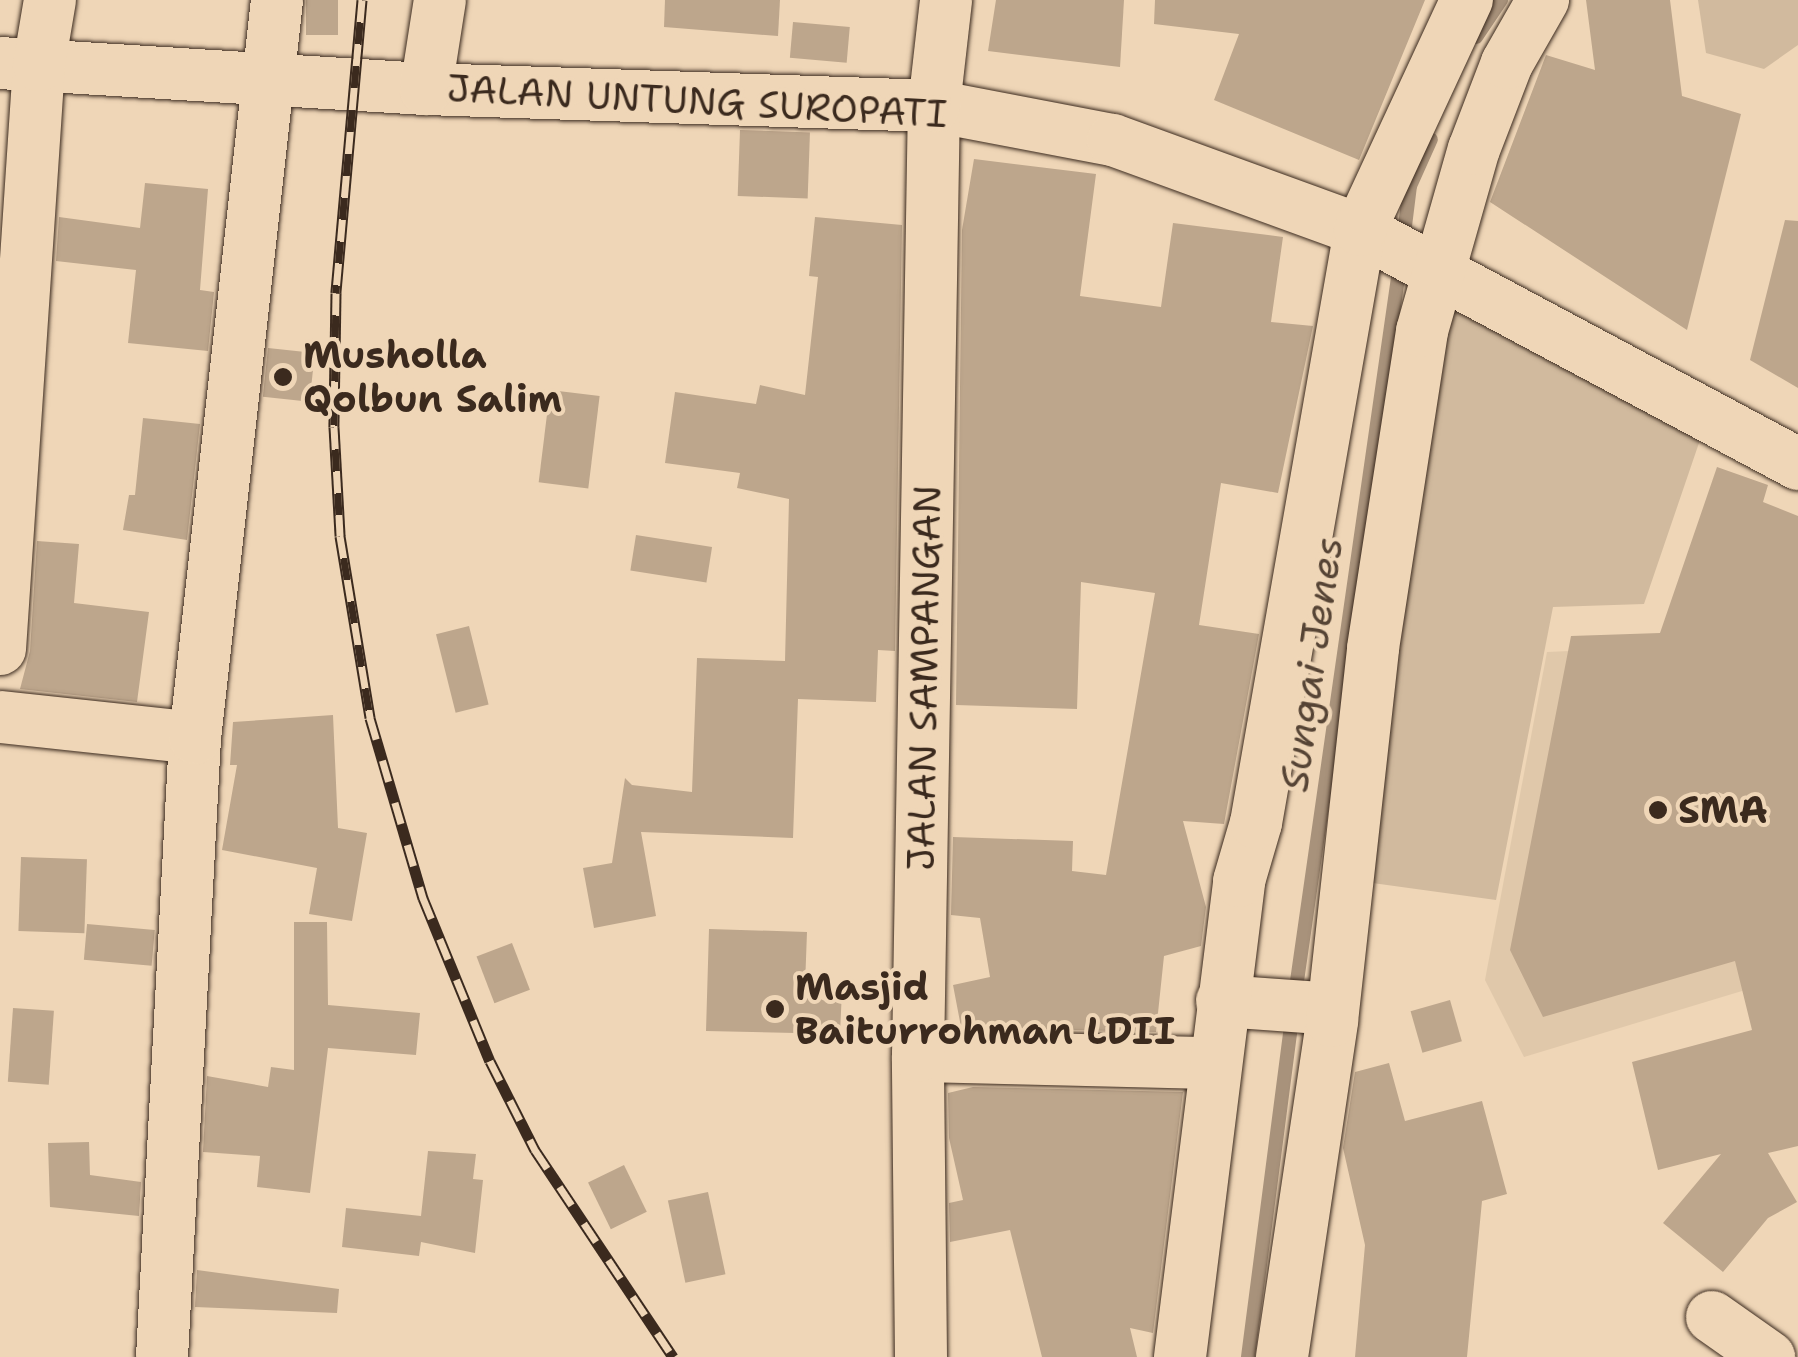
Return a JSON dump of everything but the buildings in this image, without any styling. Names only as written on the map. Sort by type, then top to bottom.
[{"type":"street","points":[[0,649],[20,64],[50,0]]},
{"type":"street","points":[[162,1357],[195,738],[277,0]]},
{"type":"street","points":[[426,89],[440,0]]},
{"type":"street","name":"JALAN SAMPANGAN","points":[[921,1357],[918,1056],[934,106],[946,0]]},
{"type":"street","points":[[1284,1006],[1239,881],[1256,823],[1364,232],[1467,0]]},
{"type":"street","points":[[1282,1357],[1284,1006],[1373,648],[1432,267],[1507,63],[1544,0]]},
{"type":"street","name":"JALAN UNTUNG SUROPATI","points":[[20,64],[426,89],[934,106],[1113,140],[1364,232],[1798,464]]},
{"type":"street","points":[[0,716],[195,738]]},
{"type":"street","points":[[918,1056],[1214,1063],[1284,1006]]},
{"type":"street","points":[[1180,1357],[1214,1063]]},
{"type":"street","points":[[1712,1317],[1769,1357]]},
{"type":"shaded area","points":[[1698,0],[1798,0],[1798,45],[1764,69],[1706,53]]},
{"type":"shaded area","points":[[1450,300],[1700,440],[1644,604],[1553,607],[1496,900],[1358,881]]},
{"type":"shaded area","name":"SMA","points":[[1798,641],[1798,974],[1524,1057],[1485,980],[1547,652]]},
{"type":"waterway","name":"Sungai Jenes","points":[[1476,37],[1501,0]]},
{"type":"waterway","name":"Sungai Jenes","points":[[1403,242],[1410,186],[1431,139]]},
{"type":"waterway","name":"Sungai Jenes","points":[[1295,995],[1400,264]]},
{"type":"waterway","name":"Sungai Jenes","points":[[1248,1357],[1292,1016]]},
{"type":"railway","points":[[362,0],[336,293],[334,427],[340,536],[370,718],[423,898],[490,1061],[535,1150],[673,1357]]},
{"type":"place","name":"Musholla Qolbun Salim","points":[[283,377]]},
{"type":"place","name":"SMA","points":[[1658,810]]},
{"type":"place","name":"Masjid Baiturrohman LDII","points":[[775,1009]]}]
